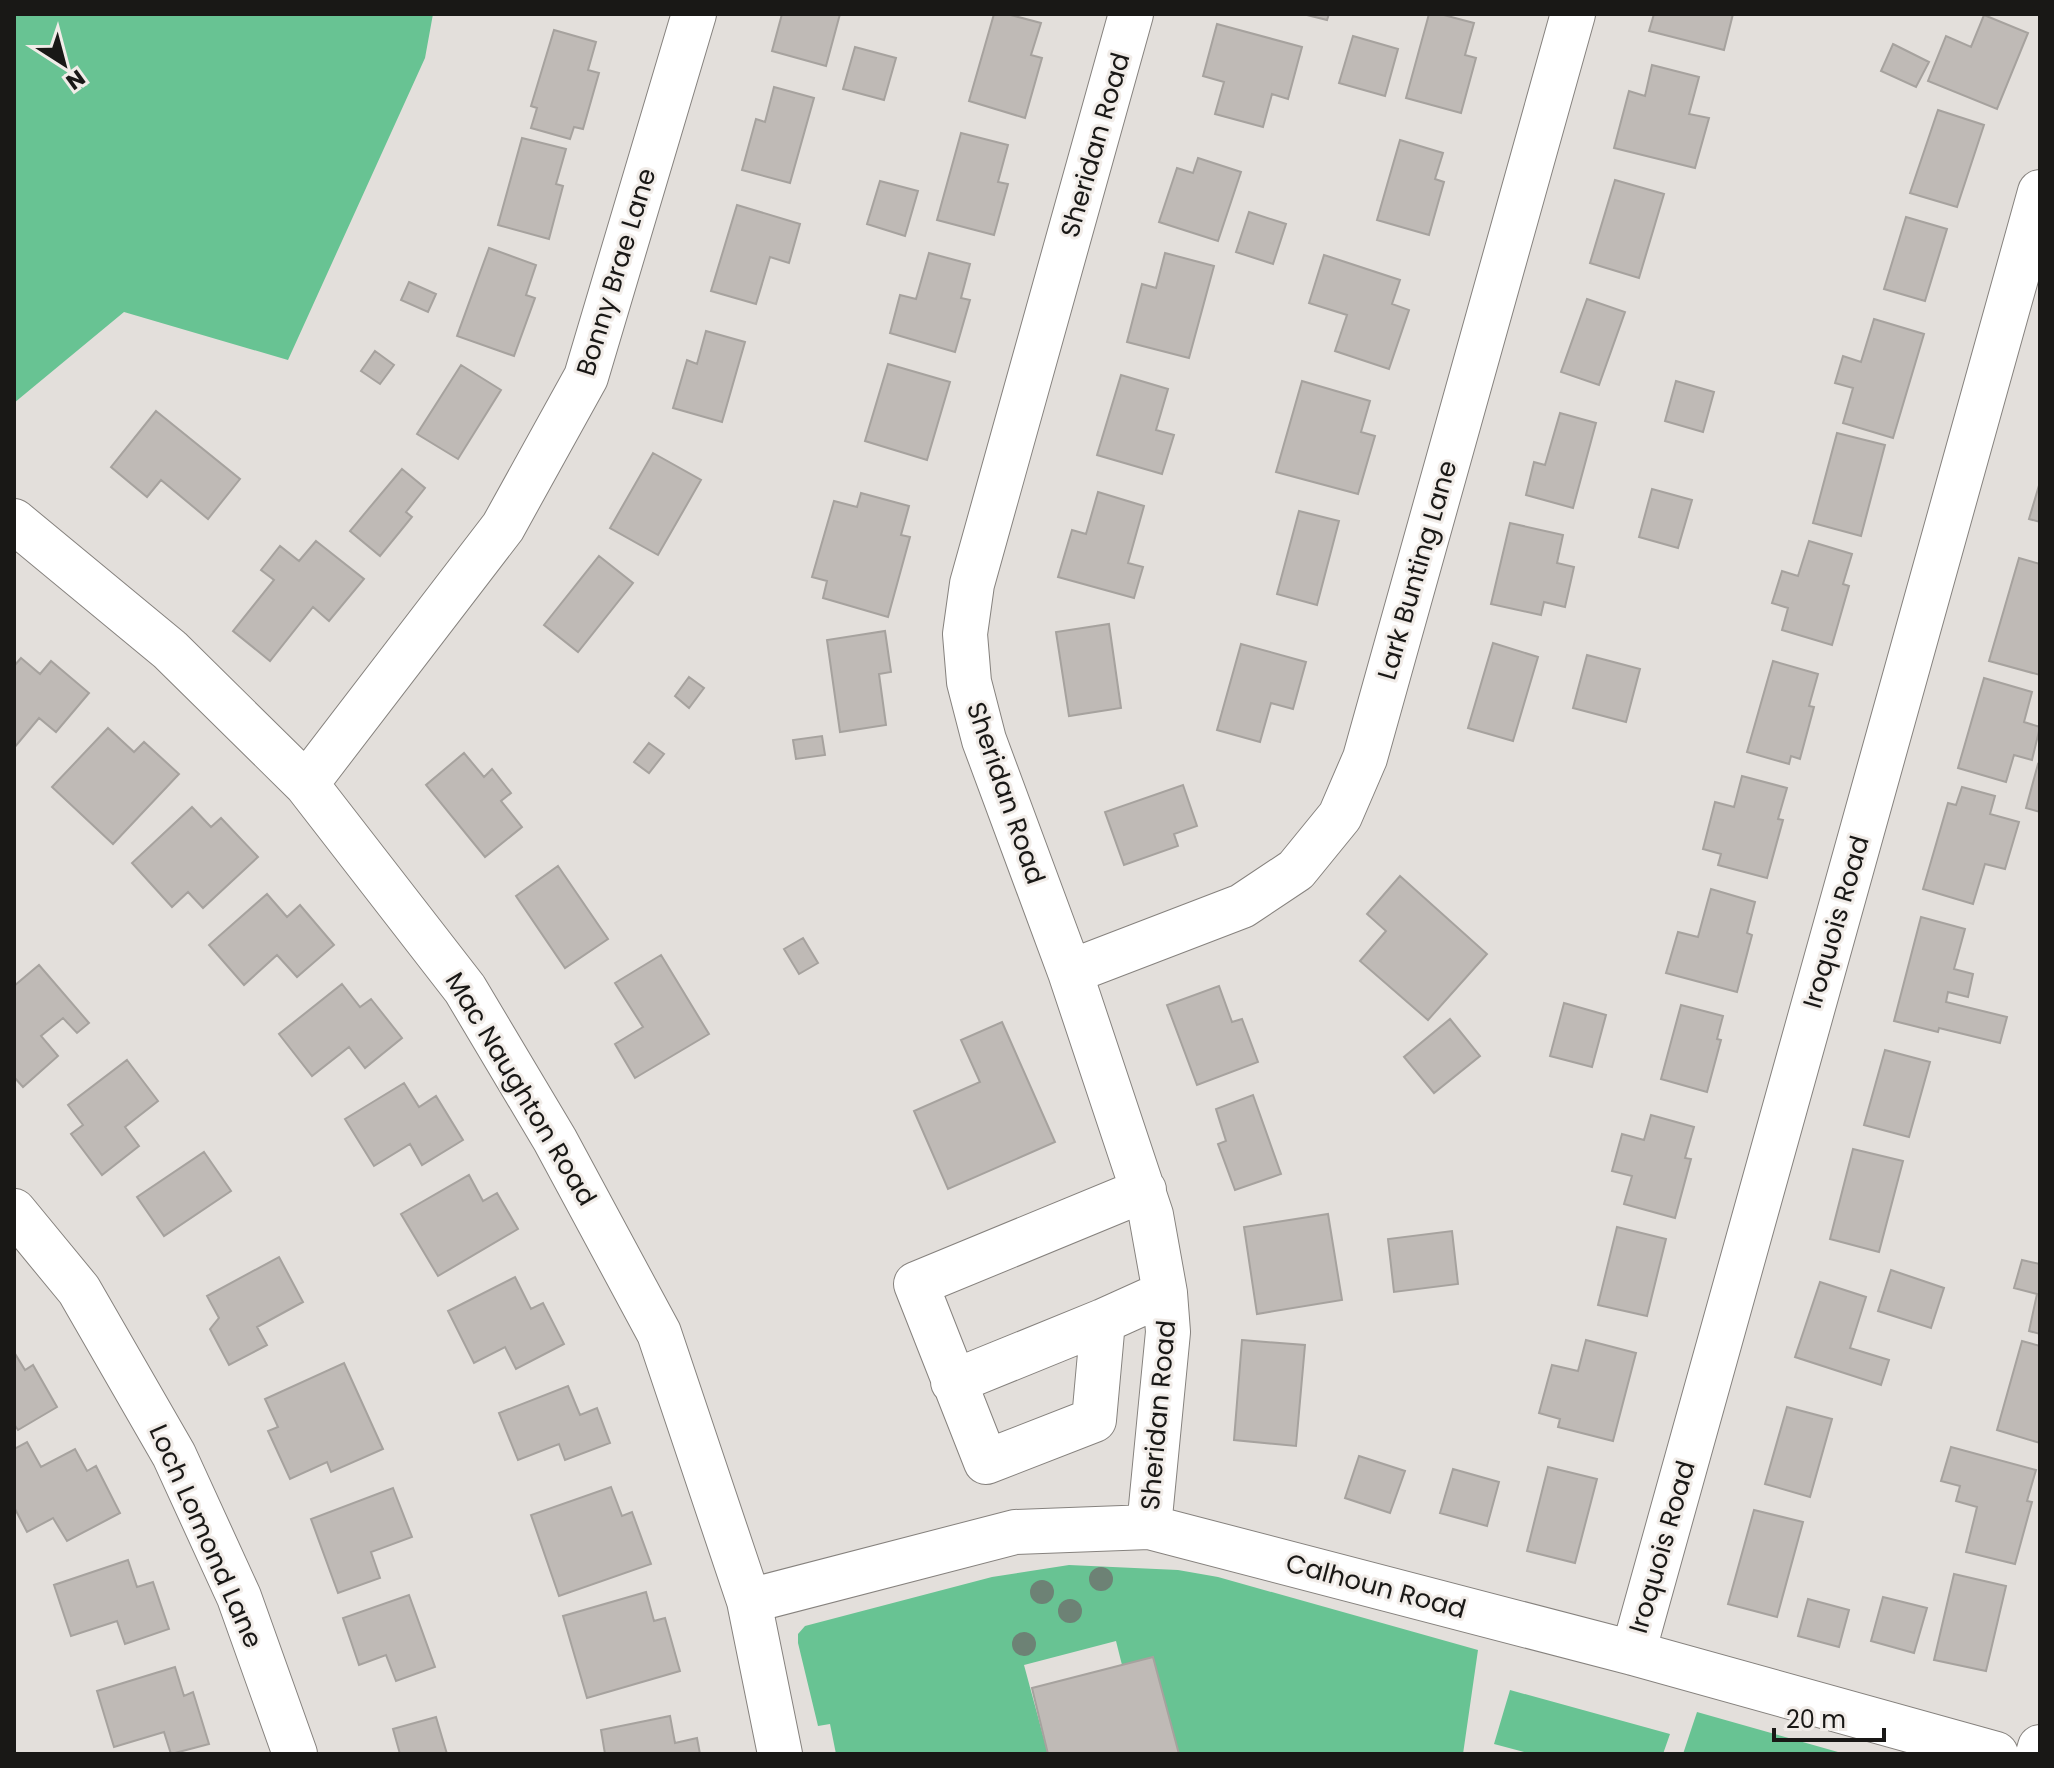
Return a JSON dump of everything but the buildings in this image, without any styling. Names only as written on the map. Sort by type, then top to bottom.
[{"type":"street","name":"Bonny Brae Lane","points":[[306,784],[503,527],[586,377],[694,14]]},
{"type":"street","name":"Sheridan Road","points":[[1131,14],[972,584],[965,634],[969,682],[984,740],[1070,972],[1151,1215],[1165,1293],[1168,1332],[1149,1527]]},
{"type":"street","name":"Lark Bunting Lane","points":[[1070,972],[1242,906],[1296,870],[1340,816],[1365,758],[1573,14]]},
{"type":"street","name":"Iroquois Road","points":[[1633,1653],[2040,192]]},
{"type":"street","name":"Mac Naughton Road","points":[[14,521],[170,650],[306,784],[465,989],[555,1140],[659,1333],[749,1601],[780,1754]]},
{"type":"street","points":[[1103,1321],[1094,1420],[986,1462],[916,1284],[1144,1190]]},
{"type":"street","name":"Loch Lomond Lane","points":[[14,1211],[79,1290],[174,1455],[239,1597],[295,1754]]},
{"type":"street","points":[[953,1382],[1165,1293]]},
{"type":"street","name":"Calhoun Road","points":[[749,1601],[1015,1532],[1149,1527],[1633,1653],[1996,1754]]},
{"type":"street","points":[[2038,1754],[2040,1747]]},
{"type":"green space","points":[[14,14],[433,14],[425,58],[288,360],[124,312],[14,403]]},
{"type":"green space","points":[[1069,1565],[1178,1570],[1218,1577],[1478,1650],[1463,1754],[1179,1754],[1153,1657],[1122,1665],[1116,1641],[1024,1665],[1048,1754],[836,1754],[830,1724],[818,1726],[798,1643],[798,1634],[805,1626],[992,1577]]},
{"type":"green space","points":[[1510,1690],[1670,1734],[1663,1754],[1532,1754],[1494,1744]]},
{"type":"green space","points":[[1697,1712],[1845,1754],[1683,1754]]}]
